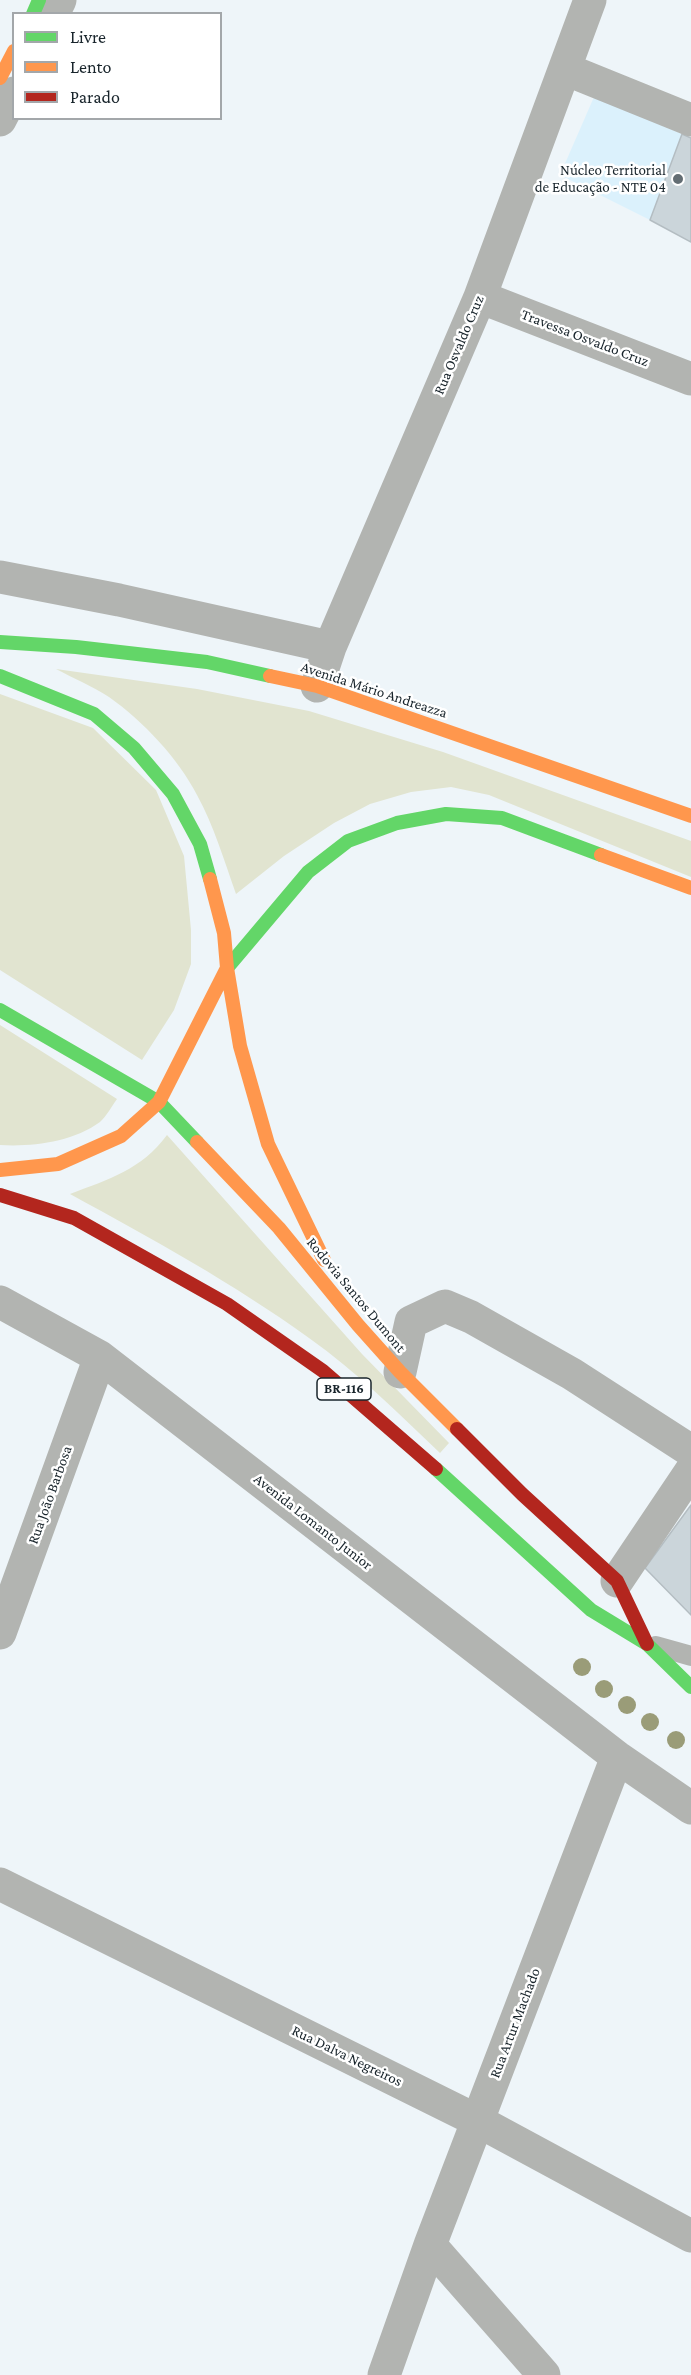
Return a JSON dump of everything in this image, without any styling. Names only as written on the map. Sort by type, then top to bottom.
[{"type":"main road","points":[[0,78],[12,55]]},
{"type":"main road","name":"Avenida Mário Andreazza","points":[[0,642],[76,647],[207,662],[316,686],[691,816]]},
{"type":"main road","points":[[0,676],[94,714],[134,748],[173,794],[200,844],[224,933],[226,968],[240,1046],[268,1144],[307,1228],[358,1325]]},
{"type":"main road","points":[[0,1170],[58,1164],[121,1136],[159,1102],[226,968],[308,872],[348,841],[397,823],[446,814],[502,818],[691,888]]},
{"type":"main road","name":"Rodovia Santos Dumont","points":[[0,1010],[159,1102],[279,1228],[358,1325],[400,1372],[522,1494],[617,1581],[647,1644]]},
{"type":"main road","name":"Rodovia Santos Dumont","points":[[0,1196],[74,1218],[227,1304],[323,1371],[410,1445],[591,1610],[647,1644],[691,1687]]},
{"type":"street","name":"Rua Osvaldo Cruz","points":[[316,686],[330,647],[480,297],[590,0]]},
{"type":"street","points":[[566,69],[691,120]]},
{"type":"street","points":[[0,120],[12,97]]},
{"type":"street","name":"Travessa Osvaldo Cruz","points":[[480,297],[691,379]]},
{"type":"street","points":[[0,576],[330,647]]},
{"type":"street","name":"Avenida Lomanto Junior","points":[[0,1302],[100,1357],[617,1757]]},
{"type":"street","points":[[400,1372],[411,1322],[445,1306],[471,1317],[572,1374],[691,1451]]},
{"type":"street","name":"Rua João Barbosa","points":[[0,1633],[100,1357]]},
{"type":"street","points":[[617,1581],[691,1472]]},
{"type":"street","points":[[617,1757],[691,1808]]},
{"type":"street","name":"Rua Artur Machado","points":[[384,2375],[430,2245],[617,1757]]},
{"type":"street","name":"Rua Dalva Negreiros","points":[[0,1884],[478,2121],[691,2236]]},
{"type":"street","points":[[430,2245],[544,2375]]},
{"type":"lane","points":[[647,1644],[691,1656]]},
{"type":"shaded area","points":[[594,97],[682,134],[650,220],[560,175]]},
{"type":"green space","points":[[56,669],[197,689],[309,711],[443,752],[691,841],[691,877],[489,795],[451,787],[411,792],[370,804],[334,823],[284,856],[236,894],[209,819],[189,781],[170,754],[147,729],[109,697]]},
{"type":"green space","points":[[0,694],[93,728],[156,790],[184,856],[191,930],[191,964],[174,1010],[142,1060],[0,970]]},
{"type":"green space","points":[[0,1025],[117,1099],[102,1120],[89,1129],[65,1139],[39,1144],[0,1145]]},
{"type":"green space","points":[[167,1135],[362,1354],[449,1443],[440,1453],[377,1393],[309,1338],[192,1262],[70,1194],[111,1178],[135,1165],[157,1147]]},
{"type":"building","name":"Núcleo Territorial de Educação - NTE 04","points":[[682,134],[691,138],[691,242],[650,220]]},
{"type":"building","points":[[691,1505],[691,1615],[645,1568]]},
{"type":"traffic: fast","points":[[34,12],[39,0]]},
{"type":"traffic: fast","points":[[0,642],[76,647],[207,662],[270,676]]},
{"type":"traffic: fast","points":[[0,676],[94,714],[134,748],[173,794],[200,844],[210,879]]},
{"type":"traffic: fast","points":[[227,968],[308,872],[348,841],[397,823],[446,814],[502,818],[601,855]]},
{"type":"traffic: fast","points":[[0,1010],[159,1102],[197,1142]]},
{"type":"traffic: fast","points":[[436,1469],[591,1610],[647,1644],[691,1687]]},
{"type":"traffic: slow","points":[[0,78],[12,55]]},
{"type":"traffic: slow","points":[[270,676],[317,686],[691,816]]},
{"type":"traffic: slow","points":[[601,855],[691,888]]},
{"type":"traffic: slow","points":[[0,1170],[58,1164],[121,1136],[159,1102],[227,968],[224,933],[210,879]]},
{"type":"traffic: slow","points":[[227,968],[240,1046],[268,1144],[324,1260]]},
{"type":"traffic: slow","points":[[197,1142],[279,1228],[358,1325],[400,1372],[457,1429]]},
{"type":"traffic: jam","points":[[0,1195],[74,1218],[227,1304],[323,1371],[436,1469]]},
{"type":"traffic: jam","points":[[457,1429],[522,1494],[617,1581],[647,1644]]},
{"type":"place","name":"Núcleo Territorial de Educação - NTE 04","points":[[678,179]]}]
